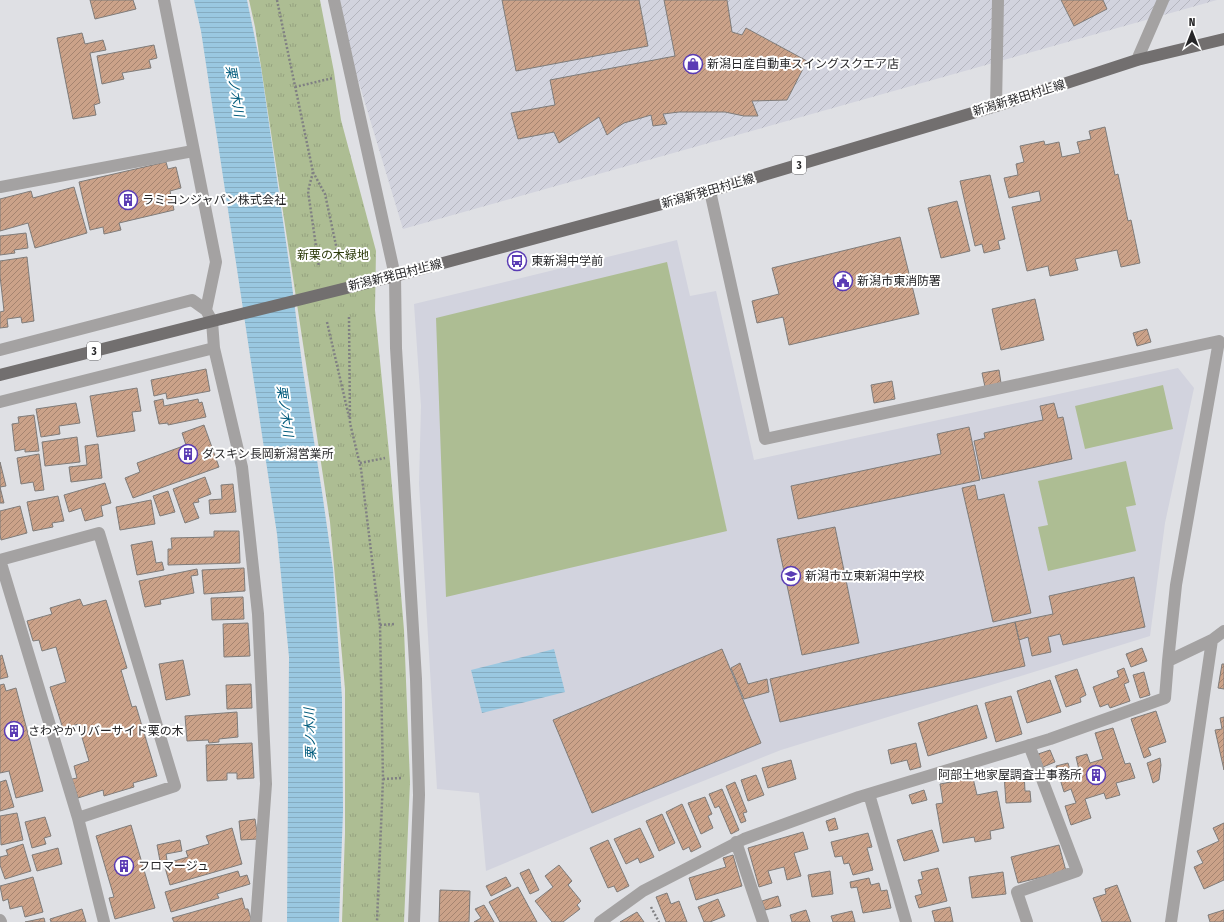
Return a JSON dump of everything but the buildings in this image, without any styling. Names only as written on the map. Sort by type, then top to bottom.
[{"type":"main road","name":"新潟新発田村上線","points":[[0,375],[395,276],[710,191],[996,106],[1137,60],[1224,39]]},
{"type":"street","points":[[164,0],[216,262],[206,310]]},
{"type":"street","points":[[334,0],[395,276],[396,348],[416,687],[418,795],[414,922]]},
{"type":"street","points":[[996,106],[998,0]]},
{"type":"street","points":[[1137,60],[1163,0]]},
{"type":"street","points":[[0,187],[193,151]]},
{"type":"street","points":[[600,922],[643,891],[744,838],[869,794],[1029,745],[1165,698],[1176,585],[1219,341],[765,439],[710,191]]},
{"type":"street","points":[[0,350],[192,300],[217,320],[214,348],[242,467],[258,614],[266,784],[256,922]]},
{"type":"street","points":[[0,402],[214,348]]},
{"type":"street","points":[[78,818],[175,786],[99,533],[0,560],[78,818],[104,922]]},
{"type":"street","points":[[1168,661],[1212,640],[1224,631]]},
{"type":"street","points":[[1171,922],[1212,640]]},
{"type":"street","points":[[1026,922],[1018,892],[1076,871],[1029,745]]},
{"type":"street","points":[[869,794],[906,922]]},
{"type":"street","points":[[736,842],[763,922]]},
{"type":"path","points":[[277,0],[313,172],[325,194],[340,264]]},
{"type":"path","points":[[294,87],[350,74]]},
{"type":"path","points":[[313,172],[308,191],[319,267]]},
{"type":"path","points":[[348,316],[350,423]]},
{"type":"path","points":[[327,322],[360,463],[380,625],[383,779],[377,922]]},
{"type":"path","points":[[360,463],[402,455]]},
{"type":"shaded area","points":[[334,0],[1217,0],[403,229]]},
{"type":"shaded area","name":"新潟市立東新潟中学校","points":[[677,240],[690,296],[716,291],[754,460],[1178,368],[1194,388],[1165,523],[1150,636],[781,750],[653,801],[486,871],[479,793],[437,789],[419,484],[421,406],[414,304]]},
{"type":"green space","name":"新栗の木緑地","points":[[249,0],[320,0],[334,72],[341,120],[376,251],[375,310],[404,630],[410,782],[404,922],[342,922],[345,833],[345,689],[330,522],[255,27]]},
{"type":"green space","points":[[667,262],[727,531],[446,597],[436,318]]},
{"type":"green space","points":[[1163,385],[1173,429],[1085,449],[1075,406]]},
{"type":"green space","points":[[1126,461],[1136,505],[1126,507],[1136,551],[1048,571],[1038,527],[1048,525],[1038,481]]},
{"type":"water","name":"栗ノ木川","points":[[194,0],[247,0],[261,68],[303,371],[333,569],[342,698],[343,811],[339,922],[287,922],[289,657],[277,534],[201,31]]},
{"type":"water","points":[[554,649],[565,692],[482,713],[471,670]]},
{"type":"place","name":"新潟日産自動車スイングスクエア店","points":[[693,64]]},
{"type":"place","name":"ラミコンジャパン株式会社","points":[[128,200]]},
{"type":"place","name":"東新潟中学前","points":[[517,261]]},
{"type":"place","name":"新潟市東消防署","points":[[843,281]]},
{"type":"place","name":"ダスキン長岡新潟営業所","points":[[188,454]]},
{"type":"place","name":"新潟市立東新潟中学校","points":[[791,576]]},
{"type":"place","name":"さわやかリバーサイド栗の木","points":[[14,731]]},
{"type":"place","name":"阿部土地家屋調査士事務所","points":[[1096,775]]},
{"type":"place","name":"フロマージュ","points":[[124,866]]}]
